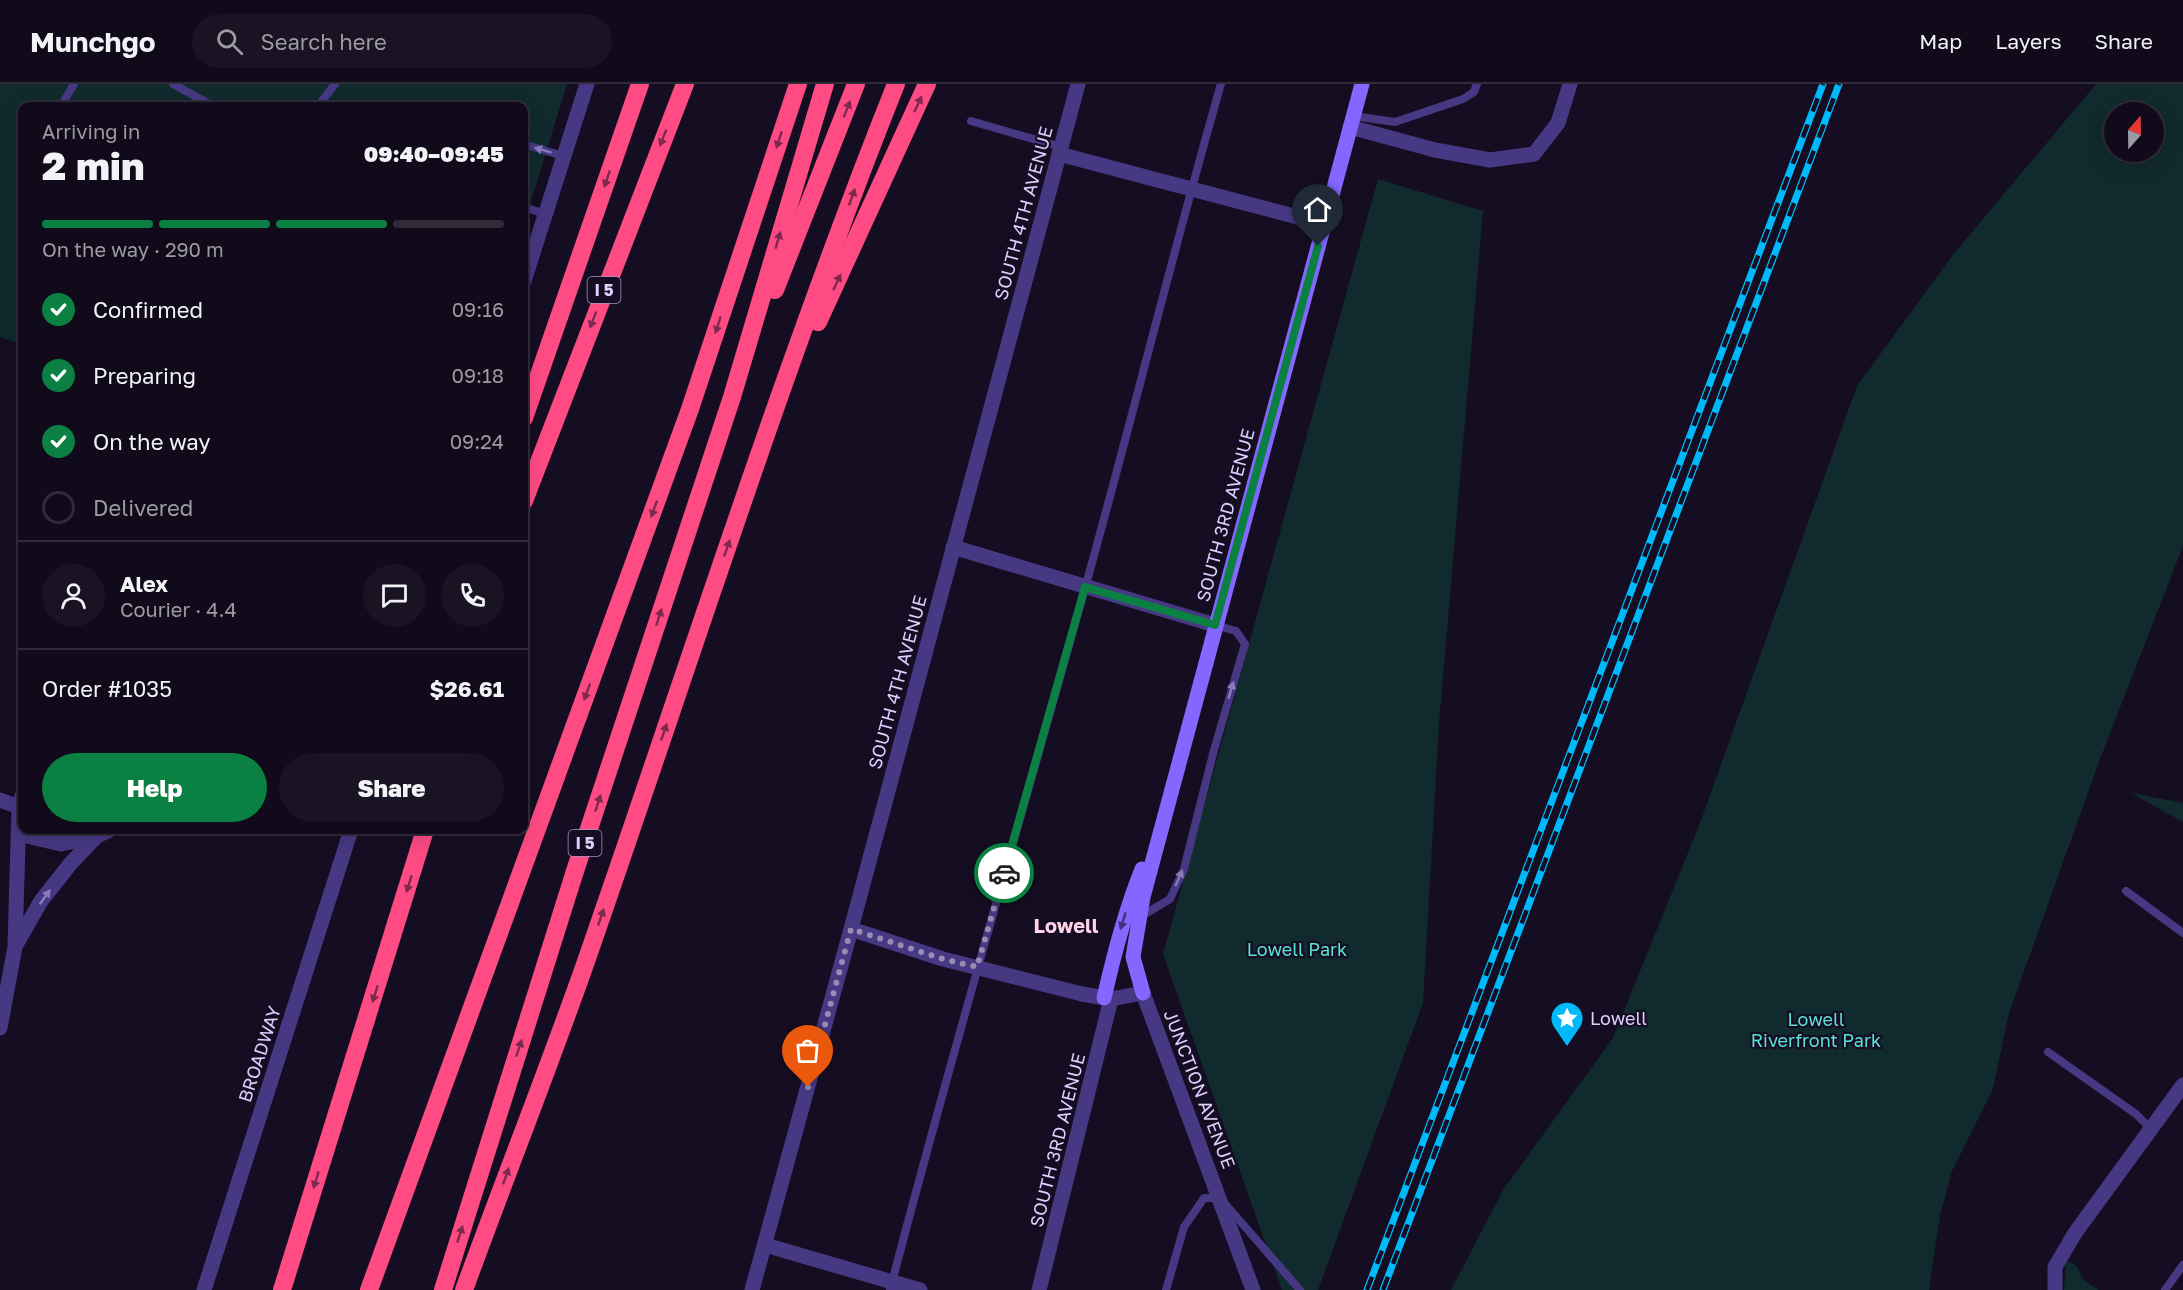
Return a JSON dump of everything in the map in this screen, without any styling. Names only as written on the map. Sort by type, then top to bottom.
[{"type":"highway","points":[[528,406],[639,84]]},
{"type":"highway","name":"I 5","points":[[528,486],[685,84]]},
{"type":"highway","points":[[369,1290],[690,409],[798,84]]},
{"type":"highway","points":[[732,397],[825,84]]},
{"type":"highway","name":"I 5","points":[[443,1290],[575,871],[732,397],[856,84]]},
{"type":"highway","points":[[464,1290],[582,972],[760,450],[866,159],[896,84]]},
{"type":"highway","points":[[760,450],[927,84]]},
{"type":"highway","points":[[282,1290],[424,834]]},
{"type":"main road","name":"SOUTH 3RD AVENUE","points":[[1143,993],[1133,957],[1139,917],[1215,625],[1324,224],[1334,195],[1362,84]]},
{"type":"main road","points":[[1108,998],[1115,949],[1131,897],[1167,808]]},
{"type":"street","points":[[528,268],[587,84]]},
{"type":"street","name":"SOUTH 4TH AVENUE","points":[[752,1290],[1078,84]]},
{"type":"street","points":[[1352,121],[1435,150],[1490,160],[1534,154],[1558,123],[1570,84]]},
{"type":"street","points":[[1060,150],[1191,189],[1324,224]]},
{"type":"street","points":[[953,548],[1215,625]]},
{"type":"street","points":[[0,800],[18,801]]},
{"type":"street","points":[[0,1028],[15,947],[18,834],[61,844],[99,834]]},
{"type":"street","points":[[15,947],[41,901],[71,863],[102,834]]},
{"type":"street","name":"BROADWAY","points":[[204,1290],[350,834]]},
{"type":"street","points":[[851,929],[943,959],[1108,998],[1143,993]]},
{"type":"street","name":"JUNCTION AVENUE","points":[[1143,993],[1253,1290]]},
{"type":"street","name":"SOUTH 3RD AVENUE","points":[[1039,1290],[1108,998]]},
{"type":"street","points":[[2055,1290],[2055,1267],[2075,1233],[2183,1084]]},
{"type":"street","points":[[765,1245],[891,1286],[920,1290]]},
{"type":"lane","points":[[63,102],[74,84]]},
{"type":"lane","points":[[173,84],[206,102]]},
{"type":"lane","points":[[321,102],[335,84]]},
{"type":"lane","points":[[891,1286],[977,967],[1085,587],[1221,84]]},
{"type":"lane","points":[[1352,121],[1395,122],[1463,99],[1474,92],[1477,84]]},
{"type":"lane","points":[[971,122],[1060,150]]},
{"type":"lane","points":[[528,145],[564,156]]},
{"type":"lane","points":[[528,208],[545,214]]},
{"type":"lane","points":[[1139,917],[1170,898],[1184,869],[1214,750],[1245,644],[1236,631],[1215,625]]},
{"type":"lane","points":[[2126,891],[2183,933]]},
{"type":"lane","points":[[2048,1052],[2136,1114],[2151,1129]]},
{"type":"lane","points":[[1166,1290],[1184,1227],[1204,1198],[1220,1198],[1300,1290]]},
{"type":"lane","points":[[2165,1290],[2183,1265]]},
{"type":"green space","points":[[0,84],[567,84],[528,211],[528,102],[18,102],[18,343],[0,337]]},
{"type":"green space","name":"Lowell Riverfront Park","points":[[2096,84],[2183,84],[2183,546],[2100,759],[2009,1013],[1993,1089],[1952,1171],[1940,1215],[1929,1290],[1451,1290],[1503,1190],[1613,1038],[1700,823],[1857,386],[1952,256]]},
{"type":"green space","name":"Lowell Park","points":[[1378,179],[1483,211],[1439,723],[1423,1003],[1318,1290],[1282,1290],[1163,954]]},
{"type":"green space","points":[[2131,793],[2183,803],[2183,822]]},
{"type":"green space","points":[[2066,1261],[2076,1265],[2083,1279],[2098,1290],[2064,1290]]},
{"type":"railway","points":[[1367,1290],[1823,84]]},
{"type":"railway","points":[[1383,1290],[1839,84]]},
{"type":"way so far","points":[[808,1087],[851,929],[943,959],[977,967],[1004,873]]},
{"type":"place","name":"Lowell","points":[[1567,1047]]},
{"type":"district","name":"Lowell","points":[[1066,925]]},
{"type":"route","points":[[1004,873],[1085,587],[1215,625],[1318,246]]}]
